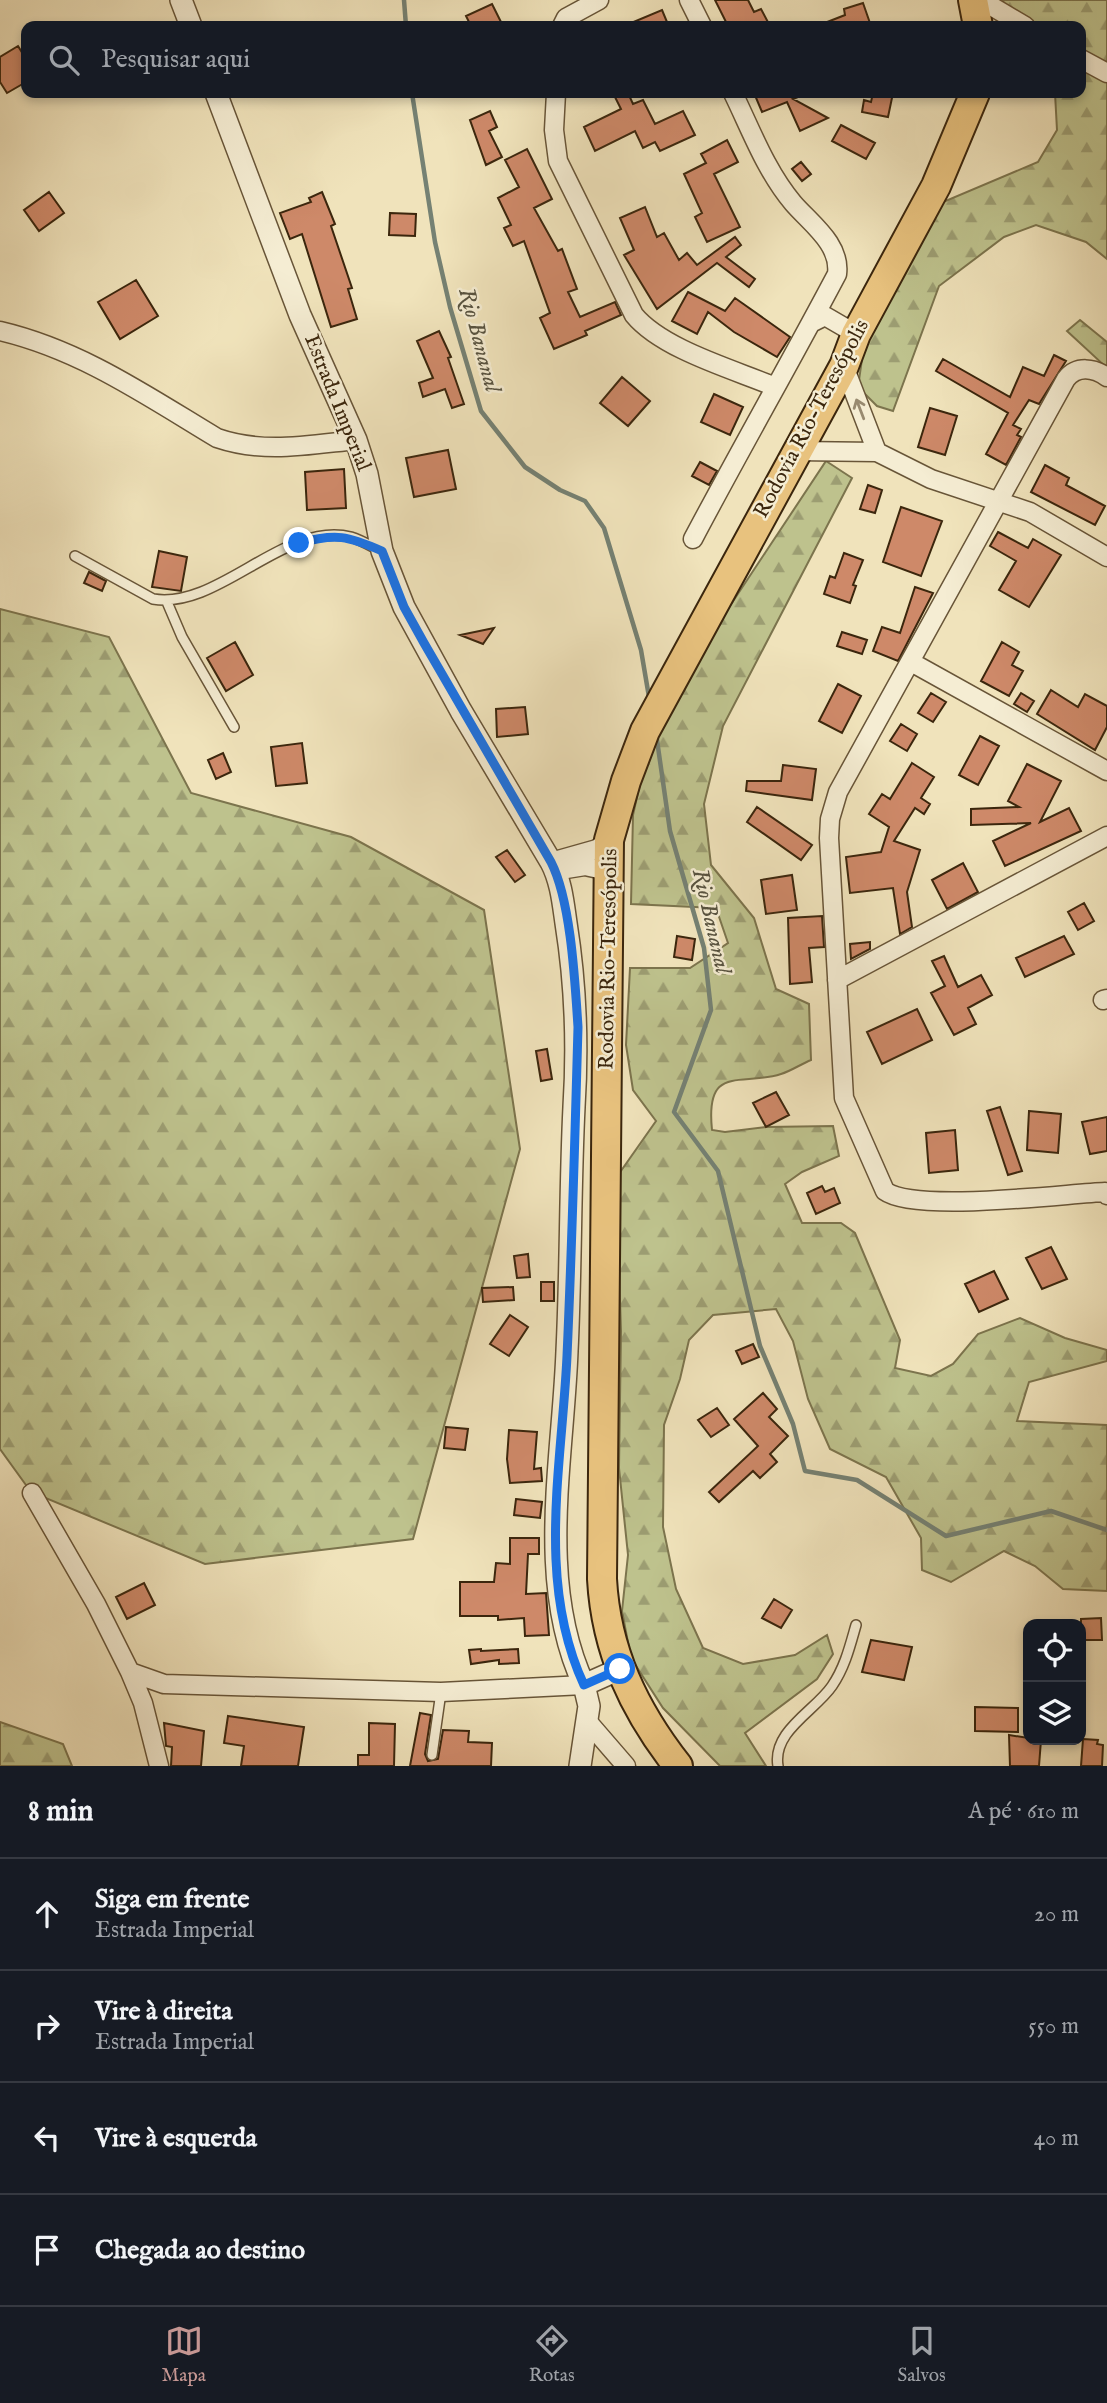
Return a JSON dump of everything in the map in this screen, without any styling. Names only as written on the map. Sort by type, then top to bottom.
[{"type":"highway","points":[[973,0],[977,21]]},
{"type":"highway","name":"Rodovia Rio-Teresópolis","points":[[678,1766],[650,1731],[620,1669],[604,1616],[602,1579],[608,871],[612,829],[645,731],[844,366],[856,334],[936,186],[973,98]]},
{"type":"street","points":[[181,0],[189,21]]},
{"type":"street","points":[[564,21],[598,0]]},
{"type":"street","points":[[689,0],[700,21]]},
{"type":"street","points":[[981,0],[1017,21]]},
{"type":"street","points":[[1086,62],[1107,73]]},
{"type":"street","name":"Estrada Imperial","points":[[218,98],[300,315],[356,440],[367,474],[382,551],[404,607],[553,866],[572,960],[578,1027],[569,1320],[555,1556],[562,1624],[589,1706],[580,1766]]},
{"type":"street","points":[[556,98],[554,130],[558,161],[634,315],[644,327],[661,338],[774,386]]},
{"type":"street","points":[[693,539],[837,274],[836,255],[829,243],[780,187],[736,98]]},
{"type":"street","points":[[811,323],[825,316],[856,334]]},
{"type":"street","points":[[0,331],[40,341],[86,360],[217,439],[240,446],[268,449],[356,440]]},
{"type":"street","points":[[844,366],[877,452]]},
{"type":"street","points":[[1107,377],[1088,369],[1070,373],[838,792],[830,819],[830,871],[844,1098],[885,1191],[894,1198],[926,1202],[1107,1193]]},
{"type":"street","points":[[796,451],[877,452],[931,479],[1000,501],[1051,522],[1107,557]]},
{"type":"street","points":[[911,662],[1107,771]]},
{"type":"street","points":[[553,866],[597,849],[612,829]]},
{"type":"street","points":[[837,980],[1107,836]]},
{"type":"street","points":[[553,866],[585,866],[608,871]]},
{"type":"street","points":[[32,1493],[96,1604],[130,1672],[143,1703],[159,1766]]},
{"type":"street","points":[[130,1672],[164,1685],[441,1692],[584,1685],[620,1669]]},
{"type":"street","points":[[588,1722],[626,1766]]},
{"type":"lane","points":[[75,556],[153,599],[167,601],[194,595],[299,543],[326,536],[350,537],[382,551]]},
{"type":"lane","points":[[167,601],[182,637],[234,727]]},
{"type":"lane","points":[[778,1766],[779,1747],[790,1729],[831,1687],[848,1657],[856,1625]]},
{"type":"lane","points":[[432,1755],[441,1692]]},
{"type":"green space","points":[[1003,0],[1107,0],[1107,259],[1086,242],[1036,225],[1004,237],[939,286],[893,411],[877,406],[858,387],[863,352],[936,205],[1038,162],[1057,130],[1055,98],[1086,98],[1086,21],[1007,21]]},
{"type":"green space","points":[[1080,320],[1107,342],[1107,368],[1067,331]]},
{"type":"green space","points":[[826,461],[852,478],[723,726],[704,804],[711,865],[754,918],[776,989],[809,1004],[811,1060],[781,1074],[729,1082],[720,1086],[714,1095],[711,1109],[712,1130],[725,1132],[766,1127],[833,1126],[839,1156],[802,1172],[785,1184],[802,1223],[841,1223],[855,1233],[900,1340],[895,1368],[931,1376],[953,1364],[978,1334],[1020,1318],[1065,1338],[1107,1350],[1107,1361],[1029,1382],[1017,1421],[1107,1425],[1107,1591],[1063,1589],[1035,1566],[1004,1551],[951,1582],[922,1570],[921,1538],[886,1477],[830,1449],[808,1399],[793,1341],[776,1309],[713,1315],[689,1340],[680,1379],[664,1425],[663,1527],[676,1589],[703,1648],[743,1664],[795,1655],[827,1635],[833,1654],[817,1679],[745,1733],[766,1766],[720,1766],[663,1708],[631,1658],[622,1611],[628,1555],[619,1468],[621,1331],[616,1178],[656,1121],[633,1090],[626,1045],[630,968],[690,968],[728,943],[716,908],[631,904],[633,815],[646,757],[708,639]]},
{"type":"green space","points":[[0,609],[109,637],[191,793],[351,837],[484,910],[520,1149],[413,1539],[205,1564],[31,1492],[0,1449]]},
{"type":"green space","points":[[0,1722],[63,1744],[72,1766],[0,1766]]},
{"type":"building","points":[[715,0],[748,0],[754,12],[761,9],[767,21],[726,21]]},
{"type":"building","points":[[863,3],[869,21],[830,21],[845,15],[844,9]]},
{"type":"building","points":[[492,4],[500,21],[468,21],[466,16]]},
{"type":"building","points":[[662,10],[667,21],[636,21]]},
{"type":"building","points":[[18,46],[21,51],[21,85],[7,93],[0,82],[0,57]]},
{"type":"building","points":[[616,98],[630,98],[633,104],[643,100],[655,124],[683,111],[695,135],[660,151],[655,142],[643,148],[635,131],[595,151],[584,127],[621,109]]},
{"type":"building","points":[[756,98],[796,98],[793,99],[828,118],[800,131],[787,102],[762,112]]},
{"type":"building","points":[[872,98],[892,98],[888,117],[862,112],[864,100],[871,102]]},
{"type":"building","points":[[490,111],[497,127],[489,131],[502,157],[486,165],[470,120]]},
{"type":"building","points":[[841,125],[875,143],[866,159],[832,141]]},
{"type":"building","points":[[727,140],[738,162],[714,174],[740,227],[707,242],[695,217],[702,213],[684,174],[706,163],[701,154]]},
{"type":"building","points":[[527,149],[552,199],[534,208],[558,251],[562,249],[577,289],[568,292],[580,317],[615,302],[621,315],[585,331],[587,335],[554,349],[540,318],[550,313],[524,241],[513,246],[504,228],[511,225],[498,198],[519,187],[505,160]]},
{"type":"building","points":[[801,162],[811,174],[802,181],[792,169]]},
{"type":"building","points":[[49,192],[64,213],[39,231],[24,210]]},
{"type":"building","points":[[322,192],[335,224],[331,226],[352,288],[348,289],[357,319],[331,327],[302,234],[290,239],[280,213],[311,202],[309,198]]},
{"type":"building","points":[[645,207],[657,237],[664,233],[679,260],[687,253],[697,265],[735,237],[741,245],[726,257],[755,279],[749,287],[717,263],[657,309],[624,255],[634,250],[620,218]]},
{"type":"building","points":[[390,213],[416,214],[415,236],[389,235]]},
{"type":"building","points":[[136,280],[158,316],[120,339],[98,302]]},
{"type":"building","points":[[688,292],[725,311],[735,298],[790,337],[777,357],[734,332],[708,312],[697,334],[672,321]]},
{"type":"building","points":[[439,331],[451,357],[448,358],[464,404],[452,408],[445,389],[423,397],[419,383],[433,378],[417,341]]},
{"type":"building","points":[[1054,355],[1066,361],[1039,404],[1029,400],[1013,425],[1021,429],[1017,435],[1021,437],[1006,465],[986,454],[1008,413],[936,371],[943,359],[1010,397],[1023,367],[1044,376]]},
{"type":"building","points":[[622,377],[650,401],[628,426],[600,403]]},
{"type":"building","points":[[714,394],[743,407],[730,435],[701,422]]},
{"type":"building","points":[[930,408],[957,416],[945,455],[918,447]]},
{"type":"building","points":[[448,450],[456,489],[414,497],[406,458]]},
{"type":"building","points":[[700,462],[717,471],[709,485],[692,476]]},
{"type":"building","points":[[1045,465],[1069,478],[1066,485],[1105,506],[1095,525],[1031,492]]},
{"type":"building","points":[[344,469],[346,508],[307,510],[305,472]]},
{"type":"building","points":[[868,485],[882,490],[875,513],[860,509]]},
{"type":"building","points":[[901,507],[942,521],[921,576],[883,562]]},
{"type":"building","points":[[998,532],[1028,548],[1033,539],[1061,555],[1029,607],[999,590],[1016,561],[990,546]]},
{"type":"building","points":[[159,551],[187,557],[181,591],[152,587]]},
{"type":"building","points":[[844,553],[863,560],[853,585],[856,586],[850,603],[824,594],[830,576],[835,578]]},
{"type":"building","points":[[89,572],[106,581],[102,591],[84,583]]},
{"type":"building","points":[[915,587],[933,593],[898,661],[873,651],[882,627],[900,633]]},
{"type":"building","points":[[494,628],[483,644],[460,635]]},
{"type":"building","points":[[842,632],[867,640],[862,654],[837,646]]},
{"type":"building","points":[[235,642],[253,675],[226,691],[207,658]]},
{"type":"building","points":[[1002,642],[1019,652],[1012,665],[1023,671],[1009,696],[981,681]]},
{"type":"building","points":[[838,684],[861,696],[842,733],[819,721]]},
{"type":"building","points":[[1051,690],[1078,707],[1085,694],[1107,706],[1107,727],[1095,750],[1037,714]]},
{"type":"building","points":[[931,693],[946,702],[933,722],[918,713]]},
{"type":"building","points":[[1021,693],[1034,701],[1027,712],[1014,704]]},
{"type":"building","points":[[525,707],[528,734],[497,737],[496,709]]},
{"type":"building","points":[[901,724],[917,734],[907,751],[890,741]]},
{"type":"building","points":[[980,736],[999,746],[978,785],[959,775]]},
{"type":"building","points":[[302,743],[307,783],[276,786],[271,747]]},
{"type":"building","points":[[223,753],[231,772],[216,779],[208,760]]},
{"type":"building","points":[[912,763],[934,777],[921,798],[930,804],[924,814],[915,808],[894,841],[920,850],[907,892],[912,927],[900,934],[893,888],[850,893],[846,857],[881,852],[889,827],[869,814],[882,794],[890,799]]},
{"type":"building","points":[[1027,764],[1061,781],[1040,822],[1069,808],[1081,831],[1005,866],[993,841],[1031,823],[971,825],[971,809],[1019,807],[1008,801]]},
{"type":"building","points":[[783,765],[816,769],[812,800],[746,791],[747,781],[781,781]]},
{"type":"building","points":[[757,807],[812,845],[801,860],[747,822]]},
{"type":"building","points":[[507,850],[525,875],[515,882],[496,857]]},
{"type":"building","points":[[963,863],[978,892],[947,909],[932,880]]},
{"type":"building","points":[[792,875],[797,910],[766,914],[761,880]]},
{"type":"building","points":[[1084,903],[1094,921],[1078,930],[1068,912]]},
{"type":"building","points":[[822,916],[824,947],[809,948],[812,982],[790,984],[788,918]]},
{"type":"building","points":[[677,936],[695,939],[692,960],[674,957]]},
{"type":"building","points":[[1064,936],[1074,954],[1025,977],[1016,958]]},
{"type":"building","points":[[870,942],[870,949],[851,959],[850,944]]},
{"type":"building","points":[[944,956],[958,987],[981,975],[992,995],[968,1008],[976,1024],[954,1035],[931,993],[945,986],[932,961]]},
{"type":"building","points":[[917,1009],[932,1040],[882,1064],[867,1032]]},
{"type":"building","points":[[547,1049],[552,1079],[541,1081],[536,1051]]},
{"type":"building","points":[[776,1092],[789,1115],[766,1127],[753,1103]]},
{"type":"building","points":[[1000,1107],[1022,1171],[1008,1175],[987,1111]]},
{"type":"building","points":[[1029,1111],[1061,1114],[1058,1153],[1027,1150]]},
{"type":"building","points":[[1107,1117],[1107,1151],[1090,1154],[1082,1122]]},
{"type":"building","points":[[955,1130],[958,1170],[929,1173],[926,1133]]},
{"type":"building","points":[[822,1186],[825,1192],[834,1188],[840,1203],[816,1214],[807,1193]]},
{"type":"building","points":[[1051,1247],[1067,1279],[1042,1289],[1026,1258]]},
{"type":"building","points":[[528,1254],[530,1277],[517,1278],[514,1256]]},
{"type":"building","points":[[994,1271],[1008,1299],[979,1312],[965,1284]]},
{"type":"building","points":[[541,1282],[554,1282],[554,1301],[541,1301]]},
{"type":"building","points":[[513,1287],[514,1300],[483,1302],[482,1288]]},
{"type":"building","points":[[510,1315],[528,1327],[509,1356],[490,1344]]},
{"type":"building","points":[[753,1344],[759,1357],[742,1364],[736,1351]]},
{"type":"building","points":[[763,1393],[777,1409],[769,1417],[788,1436],[770,1454],[777,1462],[760,1478],[753,1471],[719,1502],[709,1492],[758,1446],[734,1419]]},
{"type":"building","points":[[717,1408],[729,1425],[711,1437],[698,1420]]},
{"type":"building","points":[[446,1427],[468,1429],[465,1450],[444,1448]]},
{"type":"building","points":[[509,1430],[537,1432],[534,1469],[541,1468],[542,1481],[510,1483],[507,1459]]},
{"type":"building","points":[[516,1499],[542,1502],[540,1518],[514,1515]]},
{"type":"building","points":[[510,1538],[539,1538],[539,1554],[528,1554],[526,1594],[546,1593],[549,1635],[525,1636],[524,1618],[498,1620],[498,1616],[460,1616],[460,1582],[494,1582],[496,1563],[510,1564]]},
{"type":"building","points":[[144,1583],[155,1605],[127,1619],[116,1597]]},
{"type":"building","points":[[774,1599],[792,1610],[781,1628],[762,1618]]},
{"type":"building","points":[[1101,1618],[1102,1640],[1086,1640],[1086,1619],[1081,1619]]},
{"type":"building","points":[[871,1640],[912,1647],[904,1680],[862,1672]]},
{"type":"building","points":[[518,1649],[519,1663],[499,1664],[499,1660],[471,1664],[469,1650]]},
{"type":"building","points":[[975,1707],[1018,1708],[1018,1732],[975,1731]]},
{"type":"building","points":[[420,1713],[431,1715],[425,1754],[428,1761],[438,1759],[443,1730],[469,1731],[468,1742],[492,1743],[491,1766],[410,1766]]},
{"type":"building","points":[[228,1716],[304,1727],[298,1766],[241,1766],[244,1746],[224,1743]]},
{"type":"building","points":[[164,1723],[204,1731],[201,1766],[171,1766],[172,1747],[166,1746]]},
{"type":"building","points":[[369,1723],[395,1724],[394,1766],[358,1766],[358,1755],[369,1755]]},
{"type":"building","points":[[1009,1735],[1023,1737],[1023,1745],[1041,1745],[1039,1766],[1010,1766]]},
{"type":"building","points":[[1086,1739],[1098,1740],[1097,1744],[1103,1745],[1102,1766],[1081,1766],[1083,1745],[1086,1745]]},
{"type":"waterway","name":"Rio Bananal","points":[[404,0],[406,21]]},
{"type":"waterway","name":"Rio Bananal","points":[[413,98],[435,242],[450,307],[481,411],[525,467],[560,490],[585,501],[604,528],[641,650],[649,697]]},
{"type":"waterway","name":"Rio Bananal","points":[[656,733],[670,831],[704,948],[711,1010],[674,1112],[718,1171],[760,1346],[793,1424],[805,1471],[857,1480],[946,1536],[1051,1511],[1107,1530]]},
{"type":"route","points":[[299,543],[326,536],[350,537],[382,551],[404,607],[461,711],[551,862],[560,885],[576,990],[578,1027],[564,1436],[555,1556],[562,1624],[570,1654],[584,1685],[620,1669]]}]
